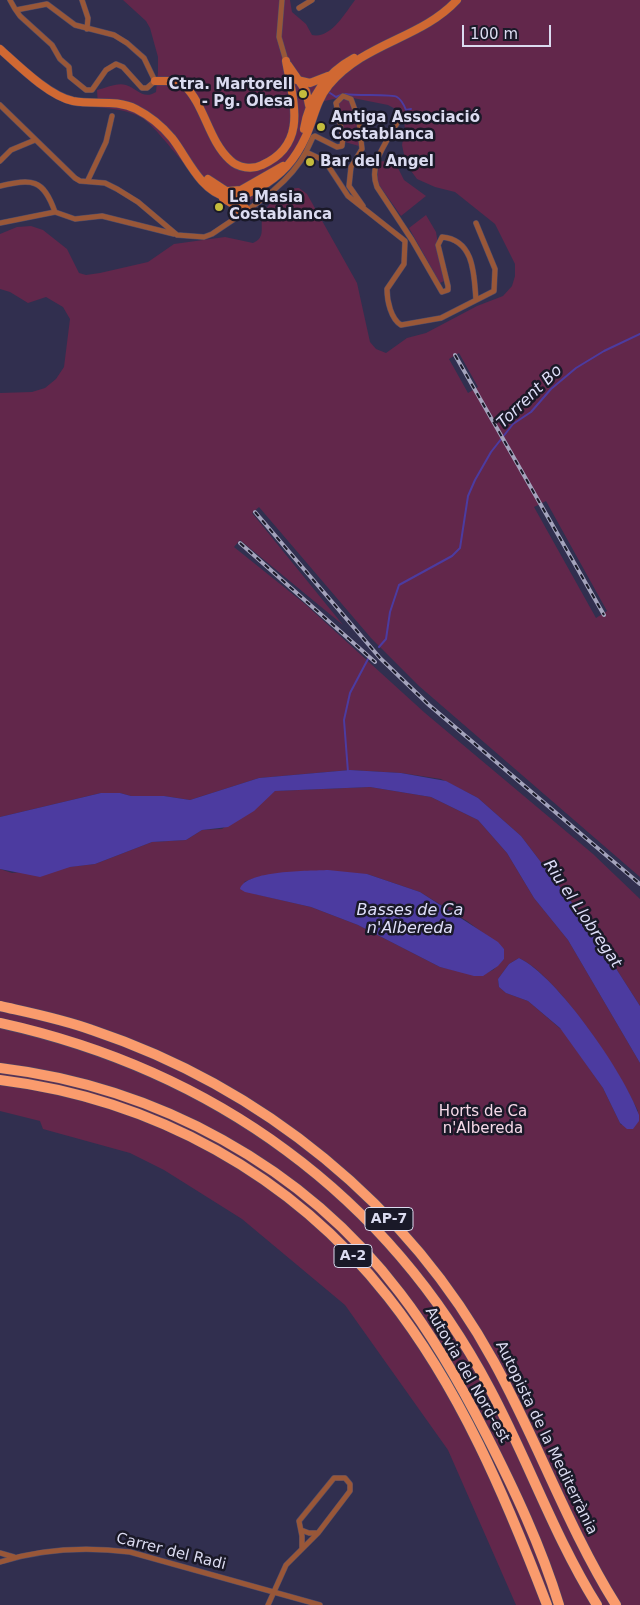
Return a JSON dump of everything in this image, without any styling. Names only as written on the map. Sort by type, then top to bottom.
[{"type":"highway","name":"Autopista de la Mediterrània","points":[[0,1006],[91,1029],[147,1050],[198,1075],[252,1105],[290,1131],[371,1199],[440,1278],[483,1343],[519,1411],[576,1534],[616,1605]]},
{"type":"highway","name":"Autopista de la Mediterrània","points":[[0,1023],[90,1047],[140,1066],[192,1090],[237,1116],[280,1145],[348,1202],[411,1269],[467,1348],[502,1413],[571,1562],[597,1605]]},
{"type":"highway","name":"Autovia del Nord-est","points":[[0,1068],[80,1082],[112,1091],[166,1111],[215,1135],[257,1160],[295,1187],[331,1218],[368,1255],[400,1292],[434,1342],[467,1398],[507,1476],[559,1605]]},
{"type":"highway","name":"Autovia del Nord-est","points":[[0,1080],[88,1097],[129,1110],[179,1130],[256,1174],[296,1203],[331,1234],[388,1297],[438,1370],[495,1479],[547,1605]]},
{"type":"main road","points":[[310,83],[331,75],[367,50],[430,23],[457,0]]},
{"type":"main road","points":[[312,108],[329,85],[341,73],[378,46]]},
{"type":"main road","points":[[0,49],[63,98],[79,102],[121,104],[137,110],[165,130],[198,176],[244,211]]},
{"type":"main road","points":[[286,61],[306,91],[312,108]]},
{"type":"main road","points":[[154,80],[178,81],[184,85],[227,157],[235,164],[252,168],[270,161],[282,152],[291,138],[295,109],[286,61]]},
{"type":"main road","points":[[220,191],[226,197],[237,198],[276,177],[289,166],[302,144],[317,92],[331,75]]},
{"type":"main road","points":[[290,82],[298,79],[310,83],[317,92]]},
{"type":"main road","points":[[306,91],[317,92],[329,85]]},
{"type":"main road","points":[[236,206],[237,198],[254,184],[294,158]]},
{"type":"main road","points":[[220,191],[235,192],[254,184]]},
{"type":"main road","points":[[237,198],[244,211]]},
{"type":"street","points":[[10,0],[16,10],[52,45],[60,59],[69,67],[70,77],[86,90],[92,90],[106,70],[116,64],[123,67],[142,88],[147,88],[154,80],[144,58],[128,43],[114,35],[75,25],[47,4],[16,10]]},
{"type":"street","points":[[82,0],[88,18],[87,29]]},
{"type":"street","points":[[282,0],[279,37],[286,61]]},
{"type":"street","points":[[299,8],[312,0]]},
{"type":"street","points":[[0,223],[55,212],[75,219],[102,216],[177,235],[204,236],[212,234],[288,177],[306,152],[314,136],[338,147],[342,146],[343,138],[336,103],[343,96],[351,99],[359,121],[362,149],[351,167],[349,186],[368,212]]},
{"type":"street","points":[[0,105],[30,132],[35,140],[75,178],[80,181],[88,180],[105,183],[117,188],[138,202],[177,235]]},
{"type":"street","points":[[88,180],[106,142],[112,116]]},
{"type":"street","points":[[400,118],[380,153],[374,180],[442,292],[446,291],[448,286],[438,245],[439,240],[442,237],[448,237],[462,246],[472,261],[476,300]]},
{"type":"street","points":[[0,161],[11,150],[35,140]]},
{"type":"street","points":[[306,152],[325,161],[348,196],[405,241],[412,240]]},
{"type":"street","points":[[0,186],[26,180],[36,183],[46,192],[55,212]]},
{"type":"street","points":[[405,241],[404,264],[387,289],[390,307],[398,323],[406,325],[431,321],[494,291],[496,284],[492,259],[476,223]]},
{"type":"street","points":[[268,1605],[286,1565],[318,1532],[350,1491],[350,1484],[345,1478],[334,1478],[299,1521],[302,1548]]},
{"type":"street","points":[[301,1530],[309,1533],[318,1532]]},
{"type":"street","name":"Carrer del Radi","points":[[0,1562],[14,1558],[98,1548],[130,1552],[320,1605]]},
{"type":"street","name":"Carrer del Radi","points":[[0,1553],[14,1558]]},
{"type":"green space","points":[[123,0],[290,0],[292,12],[306,24],[312,35],[319,35],[337,24],[355,0],[640,0],[640,877],[419,686],[371,638],[259,507],[252,513],[343,625],[240,540],[234,547],[305,604],[425,713],[593,854],[640,899],[640,1006],[585,920],[521,836],[478,798],[441,779],[401,773],[350,770],[259,778],[190,800],[164,796],[131,796],[120,793],[101,793],[0,817],[0,393],[32,392],[45,388],[56,379],[64,367],[70,319],[63,307],[46,297],[28,303],[10,292],[0,289],[0,234],[17,227],[31,226],[43,230],[67,249],[79,273],[86,275],[100,273],[148,262],[174,244],[225,237],[253,243],[260,238],[263,215],[268,206],[288,190],[299,188],[307,194],[357,283],[370,342],[376,349],[386,353],[407,338],[426,333],[477,306],[503,296],[512,286],[515,276],[515,264],[495,224],[455,192],[435,187],[417,179],[406,164],[402,145],[405,129],[403,113],[388,105],[343,97],[320,102],[305,150],[299,161],[290,170],[246,203],[231,204],[218,197],[204,186],[142,118],[115,109],[98,107],[97,90],[111,86],[126,85],[148,95],[156,92],[158,57],[150,28],[146,21]],"holes":[[[459,353],[478,387],[468,393],[449,359]],[[546,501],[607,611],[596,618],[534,507]]]},
{"type":"green space","points":[[348,99],[356,115],[359,146],[345,142],[338,105],[340,101]]},
{"type":"green space","points":[[379,161],[395,162],[404,180],[426,196],[401,216],[377,182]]},
{"type":"green space","points":[[426,215],[436,232],[444,281],[440,283],[409,228]]},
{"type":"green space","name":"Horts de Ca n'Albereda","points":[[370,787],[431,797],[478,820],[507,853],[534,898],[568,940],[640,1063],[640,1605],[516,1605],[448,1450],[345,1305],[242,1219],[164,1170],[130,1153],[43,1129],[40,1121],[0,1111],[0,869],[12,873],[95,864],[152,842],[186,840],[202,830],[222,829],[275,791]],"holes":[[[304,873],[367,874],[420,892],[467,921],[504,949],[504,959],[493,970],[480,976],[440,967],[358,925],[311,907],[255,894],[244,882],[271,875]],[[519,958],[535,968],[552,984],[603,1050],[638,1111],[621,1125],[603,1088],[563,1031],[528,1001],[506,993],[499,987],[498,979],[509,964]]]},
{"type":"water","points":[[350,770],[401,773],[446,781],[478,798],[521,836],[585,920],[640,1006],[640,1063],[568,940],[534,898],[507,853],[478,820],[431,797],[370,787],[275,791],[254,811],[228,827],[202,830],[186,840],[152,842],[95,864],[70,867],[40,877],[0,869],[0,817],[101,793],[120,793],[131,796],[164,796],[190,800],[259,778]]},
{"type":"water","name":"Basses de Ca n'Albereda","points":[[328,870],[367,874],[420,892],[498,942],[504,949],[504,959],[498,966],[483,976],[474,976],[440,967],[358,925],[311,907],[245,892],[240,889],[244,883],[265,875],[294,871]]},
{"type":"water","points":[[519,958],[552,984],[605,1052],[620,1076],[639,1115],[639,1121],[633,1129],[627,1129],[620,1123],[603,1088],[560,1028],[528,1001],[506,993],[499,987],[498,979],[509,964]]},
{"type":"waterway","points":[[330,93],[336,97],[341,95]]},
{"type":"waterway","points":[[345,94],[394,96],[404,104],[406,110],[411,109]]},
{"type":"waterway","name":"Torrent Bo","points":[[379,647],[386,639],[390,612],[399,585],[452,556],[460,548],[468,496],[491,452],[513,424],[531,412],[551,389],[576,368],[604,351],[640,334]]},
{"type":"waterway","name":"Torrent Bo","points":[[348,772],[344,720],[350,693],[368,659]]},
{"type":"railway","points":[[455,355],[604,615]]},
{"type":"railway","points":[[255,512],[380,658],[429,705],[640,884]]},
{"type":"railway","points":[[240,543],[375,662]]},
{"type":"place","name":"Ctra. Martorell - Pg. Olesa","points":[[303,94]]},
{"type":"place","name":"Antiga Associació Costablanca","points":[[321,127]]},
{"type":"place","name":"Bar del Angel","points":[[310,162]]},
{"type":"place","name":"La Masia Costablanca","points":[[219,207]]},
{"type":"water label","name":"Riu el Llobregat","points":[[582,914]]}]
